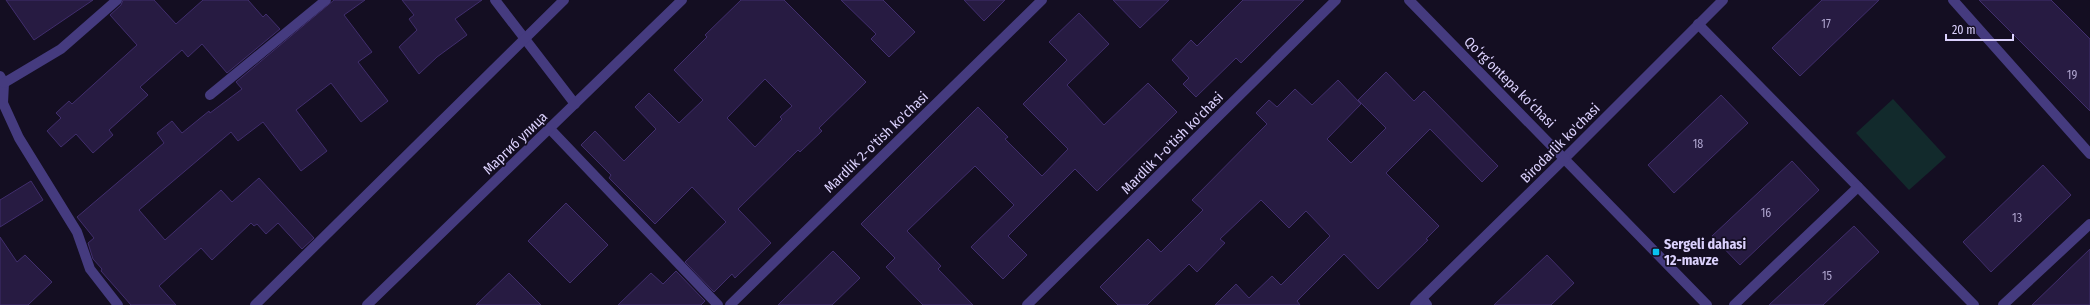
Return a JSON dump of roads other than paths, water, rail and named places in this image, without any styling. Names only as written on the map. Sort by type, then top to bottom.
[{"type":"street","points":[[117,0],[61,49],[2,79],[3,103],[19,138],[77,232],[90,269],[118,305]]},
{"type":"street","points":[[210,96],[326,0]]},
{"type":"street","points":[[495,0],[575,104]]},
{"type":"street","points":[[255,305],[564,0]]},
{"type":"street","name":"Маргиб улица","points":[[368,305],[682,0]]},
{"type":"street","name":"Mardlik 2-o'tish ko'chasi","points":[[730,305],[1042,0]]},
{"type":"street","name":"Mardlik 1-o'tish ko'chasi","points":[[1027,305],[1336,0]]},
{"type":"street","name":"Qoʻrgʻontepa koʻchasi","points":[[1409,0],[1707,305]]},
{"type":"street","name":"Birodarlik ko'chasi","points":[[1421,303],[1723,0]]},
{"type":"street","points":[[1952,0],[2090,154]]},
{"type":"street","points":[[1698,24],[1974,305]]},
{"type":"street","points":[[550,129],[718,305]]},
{"type":"street","points":[[1734,305],[1858,187]]},
{"type":"street","points":[[2002,305],[2090,224]]},
{"type":"place","name":"Sergeli dahasi 12-mavze","points":[[1656,252]]}]
